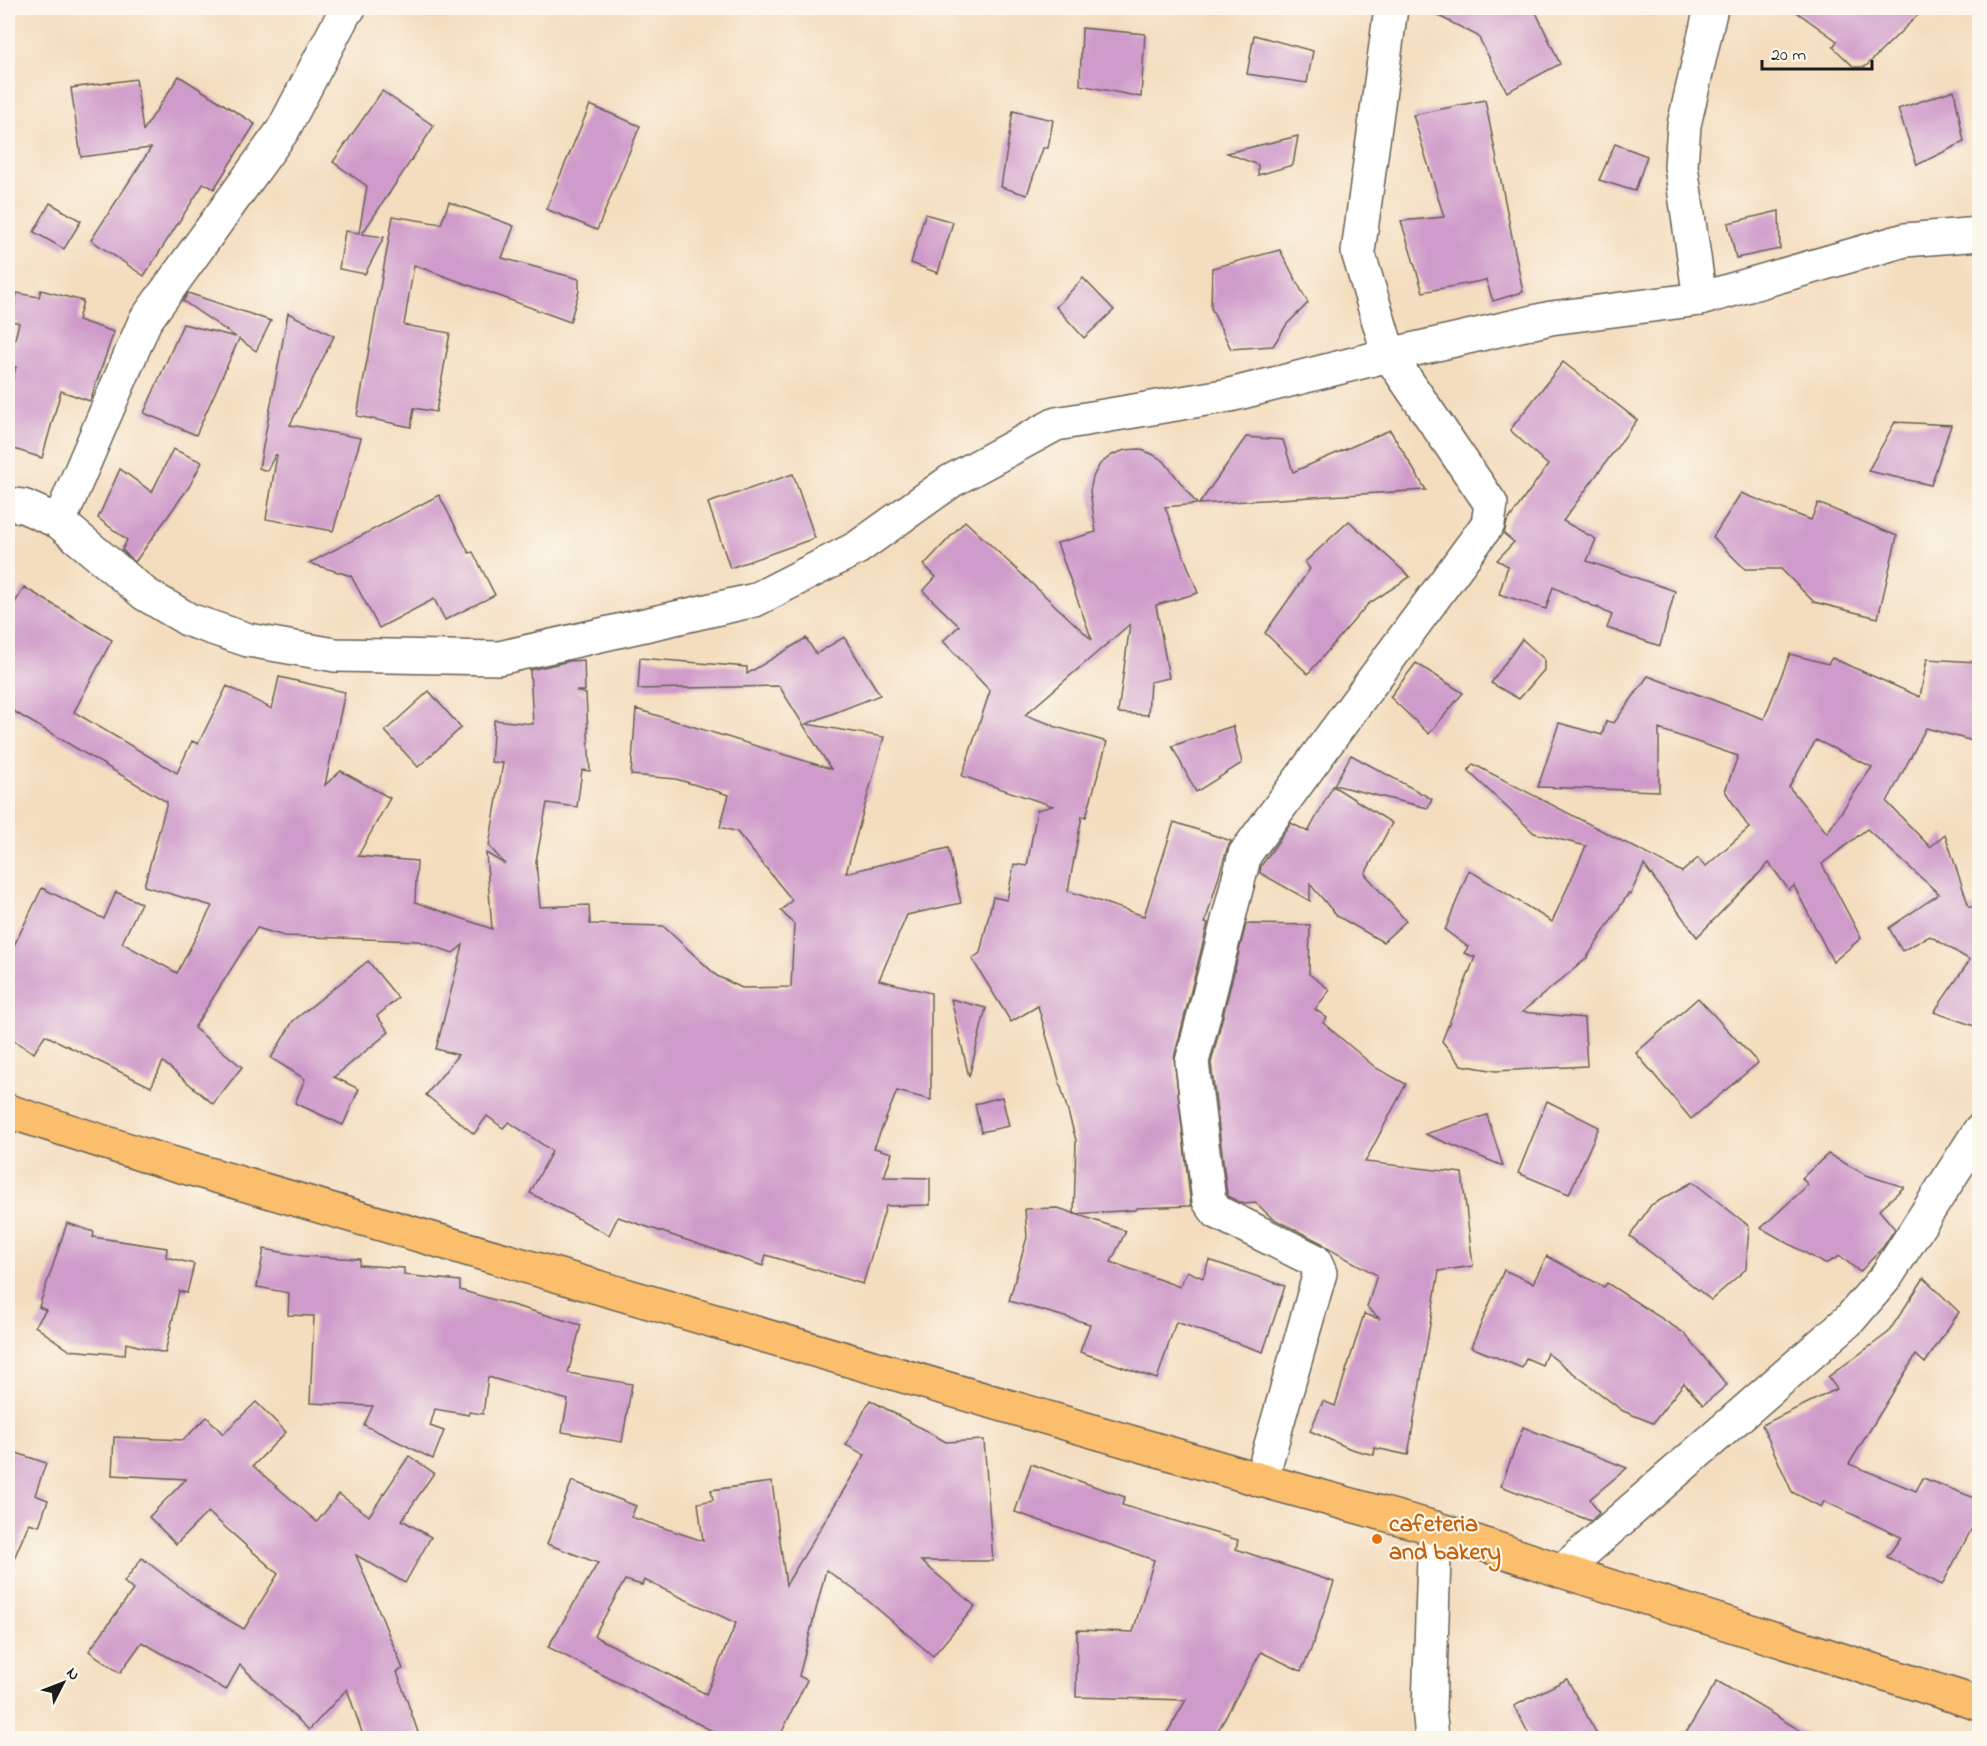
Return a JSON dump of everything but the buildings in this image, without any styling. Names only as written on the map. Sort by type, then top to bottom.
[{"type":"main road","points":[[8,1111],[159,1159],[1261,1480],[1435,1528],[1562,1571],[1980,1704]]},
{"type":"street","points":[[59,522],[145,321],[284,130],[347,8]]},
{"type":"street","points":[[1261,1480],[1320,1273],[1314,1260],[1217,1212],[1209,1201],[1192,1062],[1245,854],[1488,524],[1491,504],[1389,355],[1358,252],[1391,8]]},
{"type":"street","points":[[1700,299],[1681,166],[1684,125],[1711,8]]},
{"type":"street","points":[[8,504],[23,506],[59,522],[145,594],[189,620],[249,640],[335,655],[499,658],[755,600],[857,548],[951,481],[1056,424],[1230,395],[1389,355],[1551,318],[1700,299],[1905,240],[1980,234]]},
{"type":"street","points":[[1562,1571],[1849,1320],[1886,1277],[1980,1130]]},
{"type":"street","points":[[1432,1738],[1429,1708],[1435,1528]]},
{"type":"place","name":"cafeteria and bakery","points":[[1377,1539]]}]
